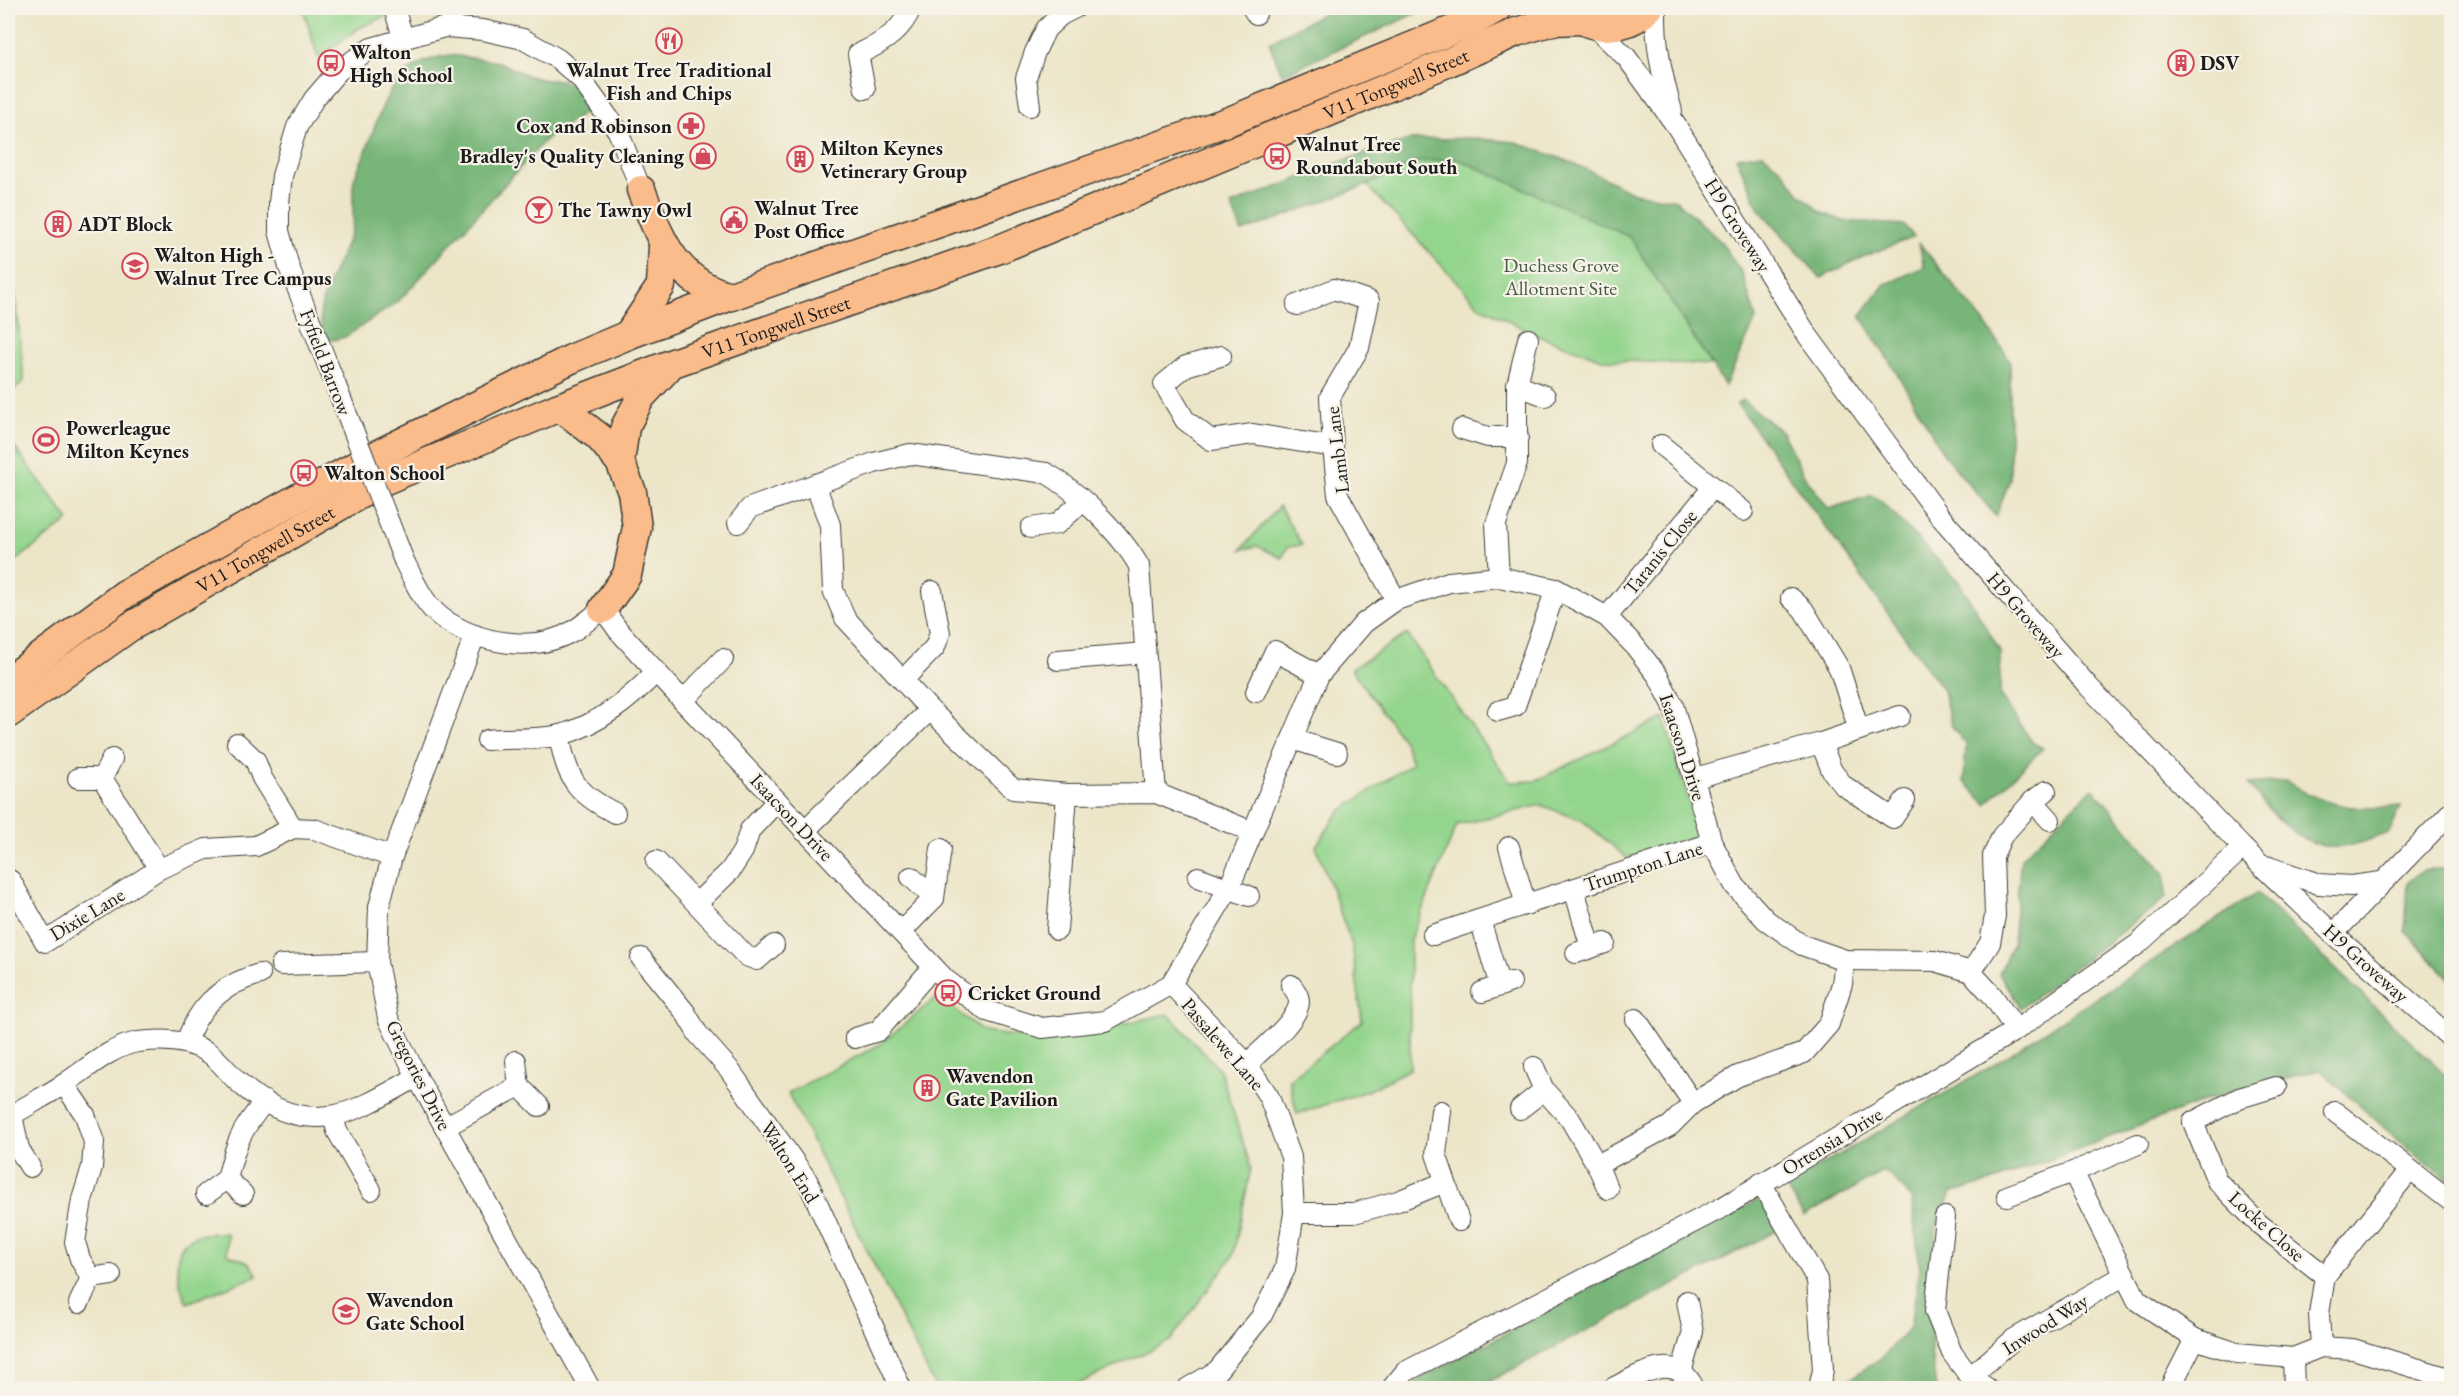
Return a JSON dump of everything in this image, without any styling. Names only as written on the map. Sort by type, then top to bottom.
[{"type":"highway","name":"V11 Tongwell Street","points":[[8,681],[125,594],[368,459],[571,359],[627,335],[731,296],[1232,120],[1474,21],[1497,8]]},
{"type":"highway","name":"V11 Tongwell Street","points":[[8,714],[130,627],[383,481],[557,408],[673,363],[1002,248],[1516,32],[1553,21],[1580,17],[1610,26],[1628,22],[1649,8]]},
{"type":"highway","points":[[641,190],[663,246],[689,278],[714,292],[731,296]]},
{"type":"highway","points":[[627,335],[661,286],[663,246]]},
{"type":"highway","points":[[620,462],[625,428],[640,397],[673,363]]},
{"type":"highway","points":[[557,408],[568,413],[600,437],[620,462],[632,492],[637,527],[627,575],[603,609]]},
{"type":"street","points":[[394,8],[403,37]]},
{"type":"street","points":[[866,89],[858,54],[881,44],[907,18],[911,8]]},
{"type":"street","points":[[1030,106],[1026,78],[1035,52],[1046,29],[1061,15],[1075,8]]},
{"type":"street","name":"H9 Groveway","points":[[1656,8],[1656,43],[1661,73],[1677,127]]},
{"type":"street","name":"H9 Groveway","points":[[1580,17],[1627,58],[1677,127],[1808,336],[1939,515],[2089,687],[2243,848],[2333,934],[2451,1039]]},
{"type":"street","name":"Fyfield Barrow","points":[[603,609],[572,632],[542,642],[510,644],[475,635],[441,617],[421,595],[404,561],[289,267],[279,231],[279,203],[282,176],[297,127],[314,99],[338,71],[371,48],[403,37],[445,27],[483,30],[523,39],[558,58],[580,78],[618,131],[641,190]]},
{"type":"street","name":"Lamb Lane","points":[[1297,305],[1334,289],[1369,301],[1359,348],[1330,397],[1333,447],[1338,495],[1396,600]]},
{"type":"street","points":[[1498,577],[1496,524],[1517,463],[1517,385],[1528,339]]},
{"type":"street","points":[[1221,356],[1186,366],[1164,384],[1185,420],[1211,440],[1253,434],[1333,447]]},
{"type":"street","points":[[1517,385],[1545,396]]},
{"type":"street","points":[[1462,429],[1488,436],[1518,437]]},
{"type":"street","points":[[1661,446],[1743,511]]},
{"type":"street","points":[[738,523],[750,508],[874,463],[910,454],[1046,473],[1064,483],[1128,547],[1139,566],[1156,793]]},
{"type":"street","points":[[815,484],[830,525],[833,590],[845,618],[930,710],[1013,789],[1067,794],[1156,793],[1253,832]]},
{"type":"street","name":"Taranis Close","points":[[1607,617],[1713,487]]},
{"type":"street","points":[[1030,528],[1057,524],[1083,501]]},
{"type":"street","name":"Isaacson Drive","points":[[603,609],[618,630],[656,672],[946,980],[987,1011],[1042,1028],[1105,1021],[1171,984],[1229,888],[1319,675],[1364,623],[1396,600],[1449,582],[1498,577],[1556,590],[1607,617],[1634,645],[1658,676],[1673,705],[1712,843],[1735,886],[1766,920],[1802,945],[1845,960],[1935,961],[1971,972]]},
{"type":"street","points":[[1515,710],[1556,590]]},
{"type":"street","points":[[903,680],[935,647],[940,633],[932,591]]},
{"type":"street","points":[[1791,598],[1803,609],[1839,668],[1859,730]]},
{"type":"street","name":"Gregories Drive","points":[[475,635],[392,857],[379,907],[377,962],[388,1018],[417,1077],[590,1389]]},
{"type":"street","points":[[1256,692],[1275,651],[1319,675]]},
{"type":"street","points":[[1058,660],[1144,653]]},
{"type":"street","points":[[683,701],[723,659]]},
{"type":"street","points":[[487,740],[560,735],[597,721],[634,696],[656,672]]},
{"type":"street","points":[[804,831],[930,710]]},
{"type":"street","points":[[1695,778],[1821,743],[1900,716]]},
{"type":"street","points":[[560,735],[564,764],[572,780],[594,803],[615,813]]},
{"type":"street","points":[[1292,739],[1337,753]]},
{"type":"street","points":[[237,743],[255,760],[262,778],[293,828],[314,829],[392,857]]},
{"type":"street","points":[[1821,743],[1832,771],[1844,786],[1888,825],[1905,800]]},
{"type":"street","points":[[102,778],[112,759]]},
{"type":"street","points":[[78,778],[102,778]]},
{"type":"street","points":[[102,778],[159,869]]},
{"type":"street","points":[[1054,920],[1067,794]]},
{"type":"street","points":[[2016,1030],[1992,995],[1971,972],[1990,943],[1995,916],[1993,856],[2002,836],[2040,796],[2050,820]]},
{"type":"street","points":[[697,903],[730,871],[743,851],[750,830],[777,801]]},
{"type":"street","points":[[2333,934],[2451,811]]},
{"type":"street","name":"Dixie Lane","points":[[8,879],[45,942],[159,869],[207,849],[256,846],[293,828]]},
{"type":"street","name":"Trumpton Lane","points":[[1433,935],[1712,843]]},
{"type":"street","points":[[1509,847],[1526,905]]},
{"type":"street","name":"Ortensia Drive","points":[[1392,1389],[1405,1372],[1723,1207],[2016,1030],[2139,944],[2243,848]]},
{"type":"street","points":[[901,932],[934,898],[941,849]]},
{"type":"street","points":[[656,861],[746,956],[757,960],[774,945]]},
{"type":"street","points":[[2260,865],[2319,884],[2351,886],[2381,882]]},
{"type":"street","points":[[911,877],[934,898]]},
{"type":"street","points":[[1198,877],[1249,896]]},
{"type":"street","name":"Trumpton Lane","points":[[1574,890],[1591,948]]},
{"type":"street","points":[[1480,920],[1498,987]]},
{"type":"street","name":"Walton End","points":[[641,958],[729,1069],[807,1180],[901,1389]]},
{"type":"street","points":[[1597,1165],[1670,1126],[1693,1103],[1738,1076],[1804,1053],[1829,1024],[1842,984],[1845,960]]},
{"type":"street","points":[[281,965],[377,962]]},
{"type":"street","points":[[855,1038],[878,1030],[933,966]]},
{"type":"street","points":[[186,1043],[192,1025],[204,1006],[221,991],[241,979],[260,974]]},
{"type":"street","name":"Passalewe Lane","points":[[1171,984],[1246,1064],[1269,1097],[1291,1157],[1294,1213],[1284,1269],[1261,1317],[1217,1371],[1188,1389]]},
{"type":"street","points":[[1246,1064],[1293,1018],[1299,1003],[1298,994],[1291,985]]},
{"type":"street","points":[[1636,1018],[1693,1103]]},
{"type":"street","points":[[30,1167],[19,1149],[10,1113],[64,1084],[114,1051],[136,1042],[160,1040],[186,1043],[210,1053],[238,1081],[265,1101],[287,1113],[312,1118],[333,1116],[356,1108],[417,1077]]},
{"type":"street","points":[[516,1061],[519,1086],[539,1106]]},
{"type":"street","points":[[1534,1067],[1544,1090],[1570,1119],[1608,1189]]},
{"type":"street","points":[[64,1084],[85,1115],[94,1142],[93,1167],[82,1200],[75,1242],[80,1259],[90,1278]]},
{"type":"street","points":[[445,1127],[519,1086]]},
{"type":"street","name":"Locke Close","points":[[2276,1087],[2239,1098],[2193,1122],[2217,1181],[2258,1223],[2325,1276]]},
{"type":"street","points":[[1520,1108],[1544,1090]]},
{"type":"street","points":[[206,1194],[227,1179],[235,1146],[245,1125],[265,1101]]},
{"type":"street","points":[[1441,1111],[1436,1154],[1459,1221]]},
{"type":"street","points":[[2335,1112],[2451,1202]]},
{"type":"street","points":[[333,1116],[337,1131],[371,1190]]},
{"type":"street","points":[[2007,1196],[2073,1172],[2138,1144]]},
{"type":"street","points":[[2321,1347],[2319,1314],[2325,1276],[2410,1170]]},
{"type":"street","points":[[2073,1172],[2137,1300],[2195,1339],[2237,1353],[2293,1358],[2321,1347],[2353,1349],[2451,1379]]},
{"type":"street","points":[[227,1179],[243,1194]]},
{"type":"street","points":[[1294,1213],[1354,1214],[1445,1182]]},
{"type":"street","points":[[1761,1183],[1817,1280],[1823,1370],[1819,1389]]},
{"type":"street","points":[[1945,1217],[1935,1311],[1952,1353],[1970,1377],[1987,1389]]},
{"type":"street","points":[[90,1278],[111,1275]]},
{"type":"street","name":"Inwood Way","points":[[1970,1377],[2014,1339],[2125,1275]]},
{"type":"street","points":[[79,1303],[90,1278]]},
{"type":"street","points":[[1681,1372],[1693,1332],[1687,1301]]},
{"type":"street","points":[[2170,1389],[2195,1339]]},
{"type":"street","points":[[2293,1358],[2294,1389]]},
{"type":"street","points":[[1613,1389],[1647,1370],[1666,1367],[1681,1372],[1694,1389]]},
{"type":"green space","points":[[303,8],[383,8],[386,16],[361,27],[318,58]]},
{"type":"green space","points":[[1333,8],[1427,8],[1282,75],[1269,42]]},
{"type":"green space","points":[[451,55],[499,62],[528,76],[545,80],[561,80],[576,87],[595,106],[546,139],[399,301],[345,337],[328,339],[322,327],[320,313],[323,298],[349,239],[353,221],[354,180],[386,98],[404,75],[416,66],[431,59]]},
{"type":"green space","points":[[1468,138],[1516,142],[1573,163],[1634,193],[1676,200],[1721,242],[1743,275],[1756,319],[1725,386],[1630,237],[1458,159],[1416,162],[1367,185],[1242,232],[1231,205],[1351,158],[1409,140]]},
{"type":"green space","points":[[1762,153],[1783,171],[1800,194],[1821,212],[1843,221],[1904,225],[1914,237],[1860,258],[1821,278],[1759,209],[1736,157]]},
{"type":"green space","name":"Duchess Grove Allotment Site","points":[[1458,159],[1630,237],[1711,365],[1605,360],[1536,335],[1479,306],[1367,185],[1416,162]]},
{"type":"green space","points":[[1919,243],[1983,321],[2010,360],[2010,479],[1996,516],[1945,456],[1898,375],[1860,316],[1884,285],[1924,267]]},
{"type":"green space","points":[[8,271],[16,299],[24,381],[8,395]]},
{"type":"green space","points":[[1742,400],[1782,432],[1805,477],[1829,509],[1872,495],[1881,501],[1959,582],[2000,651],[2000,696],[2033,743],[2043,748],[1986,804],[1964,781],[1966,744],[1951,725],[1943,690],[1737,404]]},
{"type":"green space","points":[[13,445],[69,520],[8,567],[8,449]]},
{"type":"green space","points":[[1279,506],[1302,545],[1288,547],[1282,558],[1257,546],[1241,550]]},
{"type":"green space","points":[[1407,634],[1510,782],[1535,781],[1664,718],[1699,836],[1627,858],[1583,821],[1541,805],[1457,825],[1410,940],[1410,1069],[1367,1091],[1297,1114],[1289,1080],[1362,1021],[1352,945],[1316,846],[1339,812],[1412,763],[1404,741],[1351,669]]},
{"type":"green space","points":[[2286,781],[2314,796],[2341,805],[2370,808],[2401,806],[2389,833],[2348,846],[2333,847],[2318,844],[2291,830],[2267,808],[2248,784]]},
{"type":"green space","points":[[2093,788],[2165,874],[2166,898],[2021,1008],[1999,974],[2013,942],[2021,858]]},
{"type":"green space","points":[[2451,864],[2451,980],[2405,931],[2408,882],[2422,871],[2448,868]]},
{"type":"green space","points":[[2257,893],[2451,1081],[2451,1182],[2408,1149],[2320,1070],[2228,1092],[1991,1182],[1951,1193],[1936,1229],[1931,1351],[1936,1388],[1844,1388],[1844,1383],[1885,1355],[1910,1327],[1920,1269],[1911,1197],[1885,1171],[1804,1216],[1785,1186],[1992,1066]]},
{"type":"green space","points":[[938,996],[983,1032],[1045,1040],[1168,1014],[1220,1070],[1251,1168],[1233,1256],[1170,1341],[1070,1388],[936,1388],[788,1093],[879,1045]]},
{"type":"green space","points":[[1760,1199],[1778,1230],[1477,1388],[1413,1388],[1417,1380]]},
{"type":"green space","points":[[227,1233],[227,1254],[249,1264],[257,1276],[187,1303],[180,1284],[177,1264],[182,1246],[199,1235]]},
{"type":"place","name":"Walnut Tree Traditional Fish and Chips","points":[[669,41]]},
{"type":"place","name":"Walton High School","points":[[331,63]]},
{"type":"place","name":"DSV","points":[[2181,63]]},
{"type":"place","name":"Cox and Robinson","points":[[691,126]]},
{"type":"place","name":"Bradley's Quality Cleaning","points":[[703,156]]},
{"type":"place","name":"Walnut Tree Roundabout South","points":[[1277,156]]},
{"type":"place","name":"Milton Keynes Vetinerary Group","points":[[800,159]]},
{"type":"place","name":"The Tawny Owl","points":[[539,210]]},
{"type":"place","name":"Walnut Tree Post Office","points":[[734,220]]},
{"type":"place","name":"ADT Block","points":[[58,224]]},
{"type":"place","name":"Walton High - Walnut Tree Campus","points":[[135,266]]},
{"type":"place","name":"Powerleague Milton Keynes","points":[[46,440]]},
{"type":"place","name":"Walton School","points":[[304,473]]},
{"type":"place","name":"Cricket Ground","points":[[948,993]]},
{"type":"place","name":"Wavendon Gate Pavilion","points":[[927,1088]]},
{"type":"place","name":"Wavendon Gate School","points":[[346,1311]]}]
